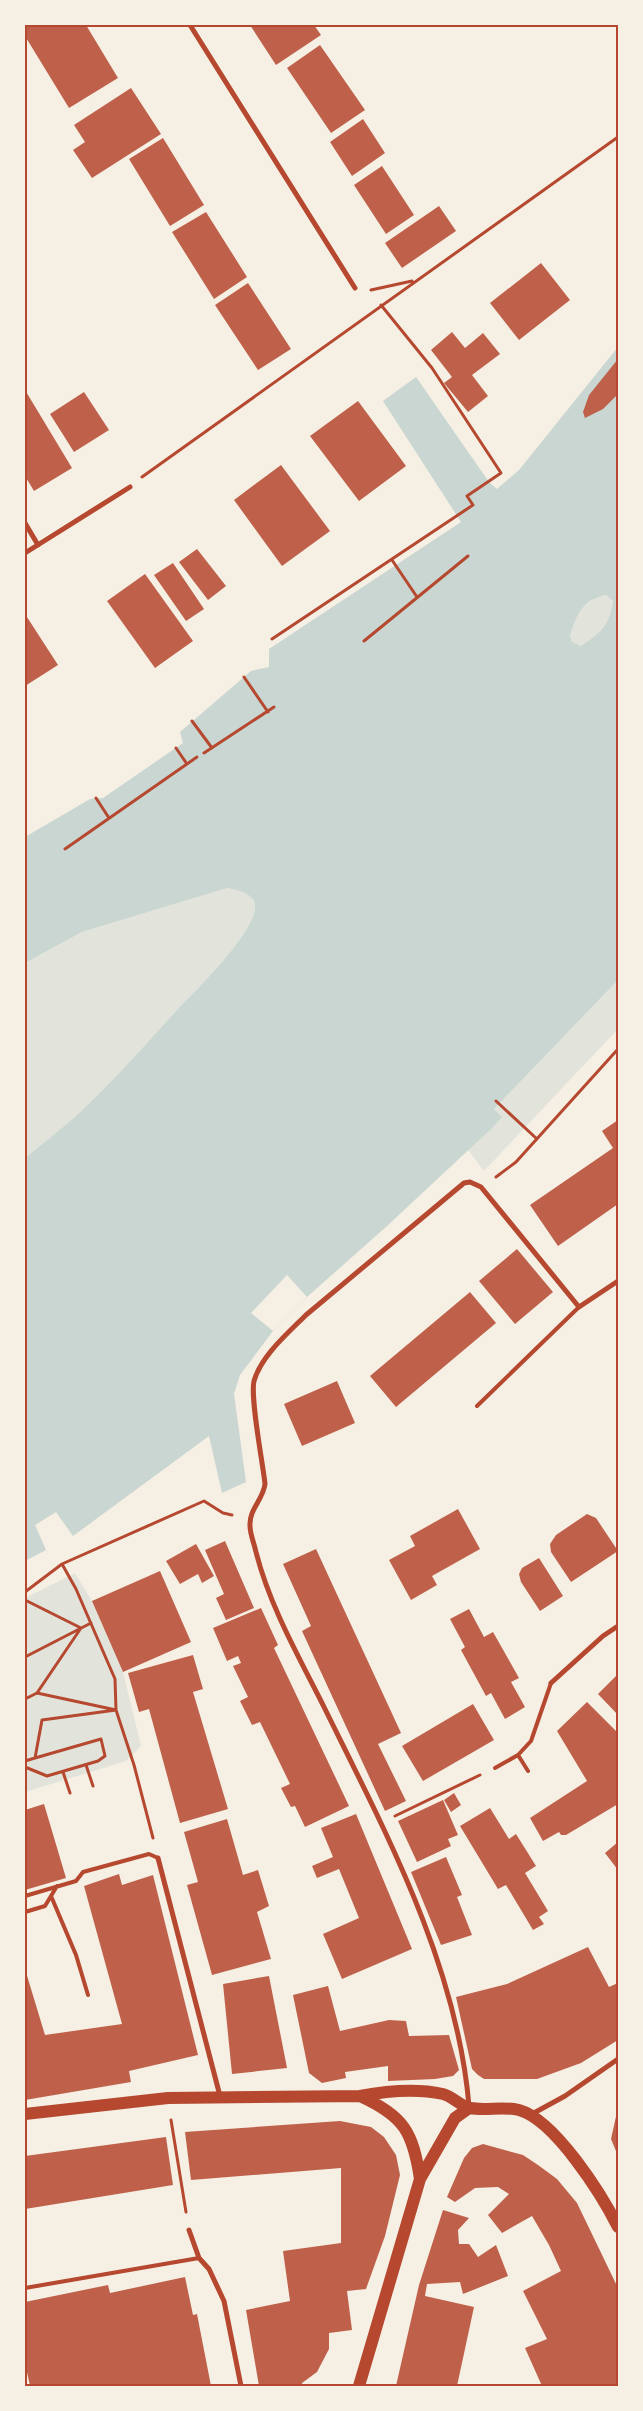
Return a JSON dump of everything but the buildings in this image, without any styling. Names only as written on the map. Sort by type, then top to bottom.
[{"type":"main road","points":[[25,2114],[168,2098],[360,2096],[389,2091],[444,2094],[469,2108],[510,2109],[529,2115],[573,2156],[598,2190],[618,2227]]},
{"type":"main road","points":[[360,2096],[390,2112],[403,2124],[416,2150],[420,2179]]},
{"type":"main road","points":[[360,2386],[420,2179],[455,2118],[469,2108]]},
{"type":"street","points":[[190,25],[355,288]]},
{"type":"street","points":[[25,553],[130,486]]},
{"type":"street","points":[[25,523],[38,544]]},
{"type":"street","points":[[469,2108],[464,2066],[438,1964],[381,1822],[272,1602],[261,1572],[250,1528],[252,1511],[264,1492],[265,1484],[253,1390],[254,1381],[262,1364],[306,1315],[464,1183],[470,1182],[482,1187],[579,1307],[618,1281]]},
{"type":"street","points":[[551,1683],[602,1636],[618,1626]]},
{"type":"street","points":[[158,1858],[220,2096]]},
{"type":"street","points":[[529,2115],[565,2096],[618,2059]]},
{"type":"street","points":[[189,2230],[199,2258],[209,2269],[224,2300],[241,2386]]},
{"type":"lane","points":[[477,1406],[579,1307]]},
{"type":"lane","points":[[495,1768],[518,1755],[531,1741],[551,1683]]},
{"type":"lane","points":[[518,1755],[528,1771]]},
{"type":"lane","points":[[25,1896],[76,1881],[84,1872],[149,1854],[158,1858]]},
{"type":"lane","points":[[25,1912],[45,1906],[57,1886]]},
{"type":"lane","points":[[51,1896],[76,1955],[88,1996]]},
{"type":"lane","points":[[25,2288],[199,2258]]},
{"type":"path","points":[[130,486],[415,280],[618,137]]},
{"type":"path","points":[[366,291],[415,280]]},
{"type":"path","points":[[272,639],[473,505],[467,496],[501,473],[432,368],[381,305]]},
{"type":"path","points":[[364,641],[468,556]]},
{"type":"path","points":[[392,560],[418,597]]},
{"type":"path","points":[[244,677],[268,712]]},
{"type":"path","points":[[204,753],[274,708]]},
{"type":"path","points":[[192,721],[212,748]]},
{"type":"path","points":[[176,748],[187,764]]},
{"type":"path","points":[[66,849],[197,757]]},
{"type":"path","points":[[96,798],[109,818]]},
{"type":"path","points":[[482,1187],[516,1162],[618,1049]]},
{"type":"path","points":[[496,1101],[537,1139]]},
{"type":"path","points":[[25,1592],[62,1564],[204,1501],[223,1513],[240,1517],[252,1511]]},
{"type":"path","points":[[62,1564],[91,1623],[115,1679],[116,1710],[134,1765],[158,1858]]},
{"type":"path","points":[[25,1600],[81,1628]]},
{"type":"path","points":[[25,1656],[91,1623]]},
{"type":"path","points":[[25,1699],[37,1693],[81,1628]]},
{"type":"path","points":[[37,1693],[116,1710]]},
{"type":"path","points":[[35,1758],[42,1720],[116,1710]]},
{"type":"path","points":[[25,1760],[101,1739],[106,1756],[98,1761],[47,1776],[25,1768]]},
{"type":"path","points":[[86,1765],[93,1786]]},
{"type":"path","points":[[381,1822],[495,1768]]},
{"type":"path","points":[[63,1772],[70,1793]]},
{"type":"path","points":[[168,2098],[189,2230]]},
{"type":"shaded area","points":[[618,347],[618,980],[494,1109],[502,1117],[492,1128],[387,1226],[307,1297],[273,1331],[240,1375],[234,1394],[246,1482],[222,1493],[209,1436],[73,1536],[56,1512],[35,1525],[46,1550],[25,1561],[25,1158],[75,1117],[127,1065],[226,958],[239,941],[255,912],[254,901],[249,895],[227,888],[82,932],[25,963],[25,837],[90,799],[103,798],[183,743],[180,732],[251,671],[269,667],[269,649],[461,522],[383,401],[416,377],[489,482],[497,489],[519,470]],"holes":[[[606,595],[613,601],[609,617],[603,628],[581,646],[572,642],[570,635],[579,614],[586,604],[591,600]]]},
{"type":"shaded area","points":[[606,595],[613,601],[609,617],[603,628],[581,646],[572,643],[570,635],[582,609],[591,600]]},
{"type":"shaded area","points":[[227,888],[246,893],[254,901],[255,912],[239,941],[226,958],[102,1091],[75,1117],[25,1158],[25,963],[82,932]]},
{"type":"shaded area","points":[[618,980],[618,1029],[484,1171],[468,1150],[501,1117],[494,1109]]},
{"type":"shaded area","points":[[75,1573],[92,1601],[123,1672],[141,1746],[126,1761],[25,1792],[25,1598]]},
{"type":"pier","points":[[287,1275],[307,1297],[273,1331],[251,1313]]}]
